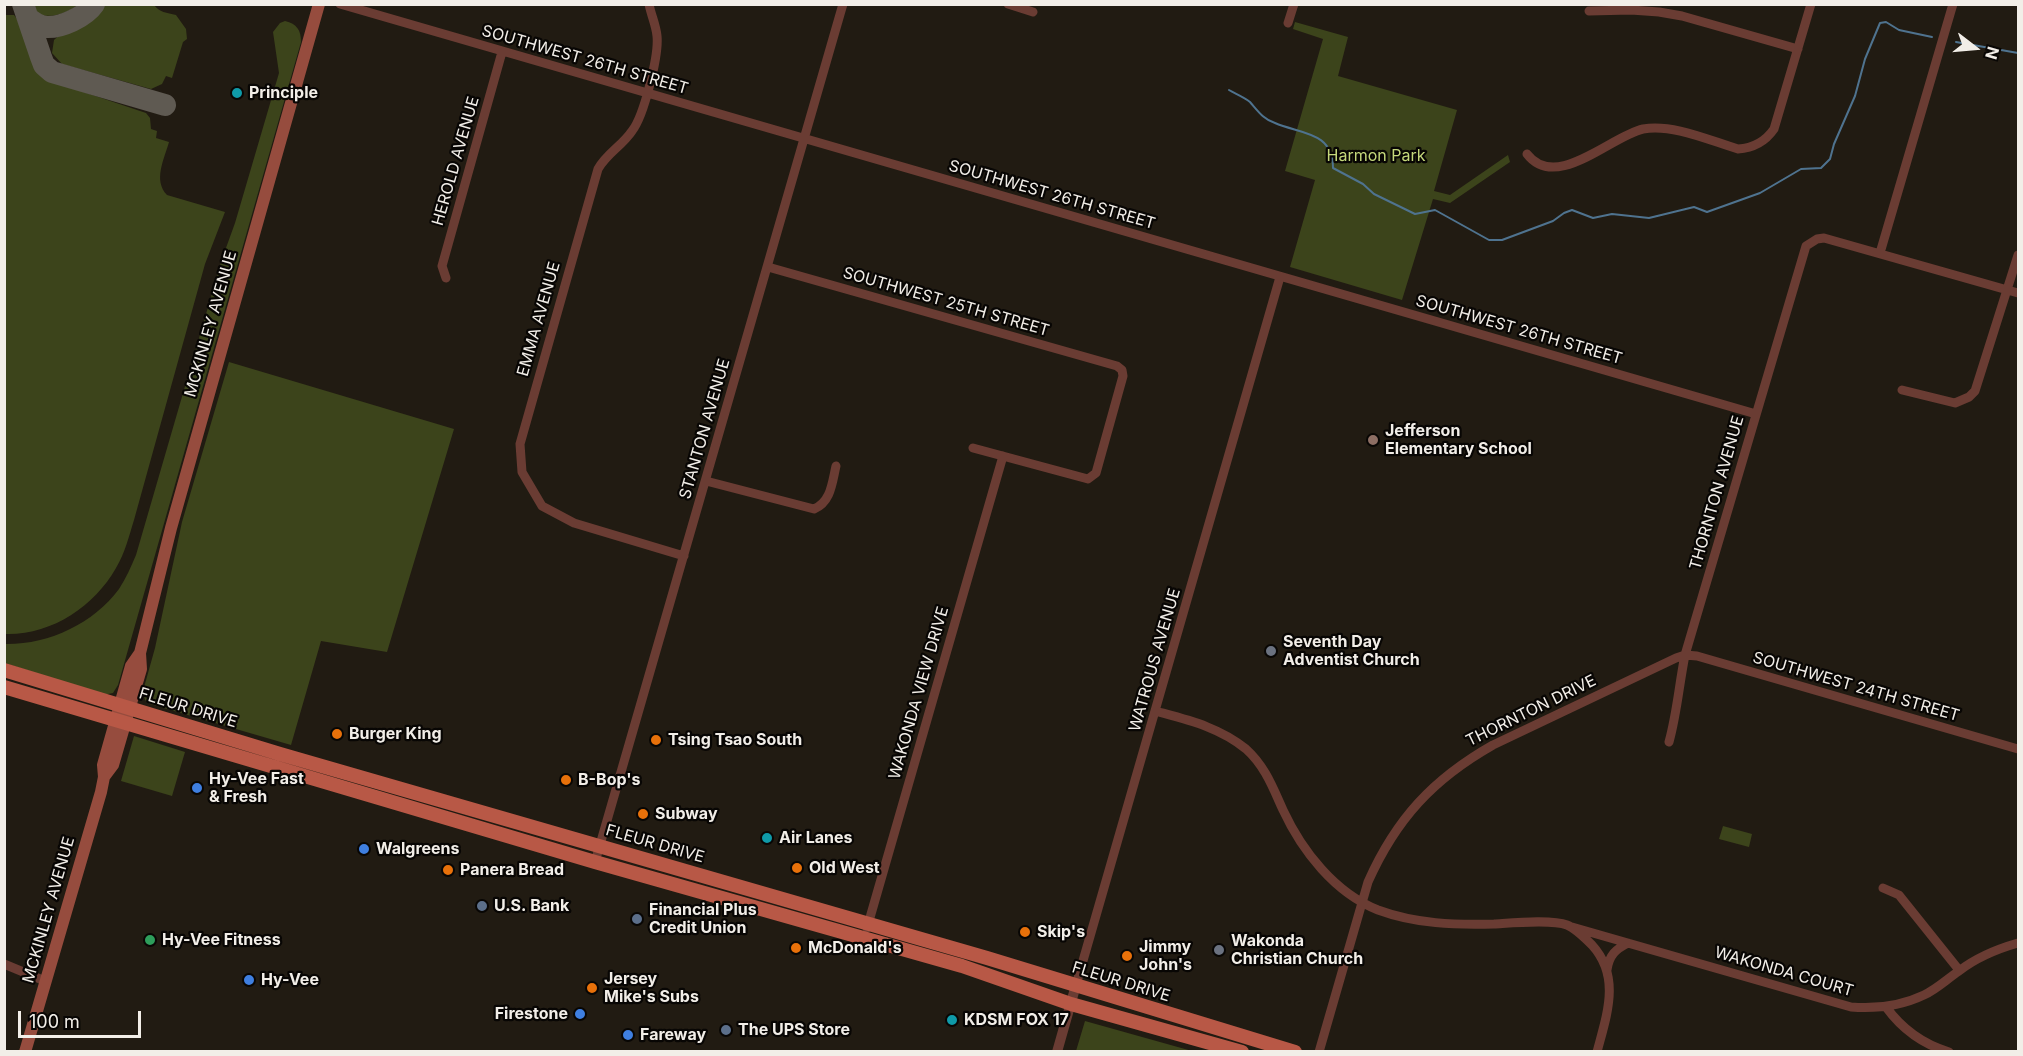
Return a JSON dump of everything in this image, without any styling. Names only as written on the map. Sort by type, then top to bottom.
[{"type":"main road","name":"MCKINLEY AVENUE","points":[[25,1052],[104,777],[103,765],[141,669],[140,653],[174,518],[319,4]]},
{"type":"main road","name":"FLEUR DRIVE","points":[[4,670],[280,754],[1076,985],[1295,1052]]},
{"type":"main road","name":"FLEUR DRIVE","points":[[4,687],[595,862],[962,966],[1071,1004],[1242,1052]]},
{"type":"street","name":"SOUTHWEST 26TH STREET","points":[[340,4],[1756,414]]},
{"type":"street","name":"EMMA AVENUE","points":[[649,4],[655,25],[657,47],[647,93],[633,130],[610,152],[598,170],[519,444],[522,472],[542,506],[574,523],[684,556]]},
{"type":"street","name":"STANTON AVENUE","points":[[595,862],[843,4]]},
{"type":"street","points":[[1008,4],[1033,12]]},
{"type":"street","points":[[1288,23],[1294,4]]},
{"type":"street","points":[[1527,154],[1539,164],[1563,166],[1577,162],[1628,134],[1643,129],[1659,128],[1675,130],[1738,149],[1759,144],[1774,129],[1811,4]]},
{"type":"street","points":[[1953,4],[1880,253],[2019,293]]},
{"type":"street","points":[[1589,11],[1631,10],[1682,16],[1798,49]]},
{"type":"street","name":"HEROLD AVENUE","points":[[447,278],[442,266],[502,52]]},
{"type":"street","name":"THORNTON AVENUE","points":[[1669,742],[1677,715],[1679,684],[1685,655],[1803,254],[1811,242],[1824,238],[1880,253]]},
{"type":"street","points":[[1902,390],[1955,403],[1969,397],[1978,386],[2019,255]]},
{"type":"street","name":"SOUTHWEST 25TH STREET","points":[[768,267],[1117,366],[1122,370],[1123,376],[1096,473],[1088,480],[1003,456]]},
{"type":"street","name":"WATROUS AVENUE","points":[[1057,1052],[1280,277]]},
{"type":"street","points":[[973,448],[1003,456]]},
{"type":"street","name":"WAKONDA VIEW DRIVE","points":[[864,939],[1003,456]]},
{"type":"street","points":[[706,481],[814,509],[827,500],[836,466]]},
{"type":"street","name":"SOUTHWEST 24TH STREET","points":[[1685,655],[1697,656],[2019,749]]},
{"type":"street","name":"THORNTON DRIVE","points":[[1319,1052],[1368,882],[1379,857],[1409,812],[1447,774],[1493,745],[1685,655]]},
{"type":"street","name":"WAKONDA COURT","points":[[1155,711],[1215,729],[1247,750],[1270,780],[1292,829],[1304,847],[1334,880],[1362,902],[1376,909],[1423,922],[1448,924],[1525,922],[1567,925],[1851,1007],[1886,1007],[1924,995],[1959,970],[1989,953],[2019,943]]},
{"type":"street","points":[[1882,888],[1899,895],[1959,970]]},
{"type":"street","points":[[1567,925],[1592,945],[1607,971]]},
{"type":"street","points":[[1597,1052],[1611,998],[1607,971],[1608,961],[1612,954],[1628,943]]},
{"type":"street","points":[[4,964],[45,981]]},
{"type":"street","points":[[1886,1007],[1911,1034],[1929,1045],[1948,1052]]},
{"type":"green space","points":[[78,5],[69,11],[46,16],[36,13],[32,6]]},
{"type":"green space","points":[[102,5],[154,5],[161,11],[176,15],[186,29],[187,39],[183,42],[172,78],[166,76],[162,84],[151,89],[62,64],[52,53],[54,40],[87,23],[98,14]]},
{"type":"green space","points":[[5,15],[14,15],[17,19],[35,65],[48,80],[146,113],[150,118],[151,129],[157,131],[156,138],[169,142],[160,176],[167,195],[225,212],[205,264],[134,520],[119,562],[96,595],[69,616],[38,630],[4,634]]},
{"type":"green space","points":[[285,21],[298,28],[301,42],[118,685],[113,693],[103,695],[5,663],[4,644],[37,641],[53,636],[83,622],[96,612],[119,589],[136,555],[279,73],[273,32],[280,23]]},
{"type":"green space","name":"Harmon Park","points":[[1295,22],[1348,37],[1338,76],[1457,110],[1434,191],[1450,195],[1508,155],[1510,162],[1450,203],[1433,199],[1402,300],[1290,267],[1315,180],[1285,171],[1323,39],[1293,29]]},
{"type":"green space","points":[[229,362],[454,429],[387,652],[321,641],[291,745],[150,704],[145,700],[143,691],[155,648],[182,522]]},
{"type":"green space","points":[[134,736],[185,752],[172,796],[121,781]]},
{"type":"green space","points":[[1723,826],[1752,834],[1749,847],[1719,839]]},
{"type":"green space","points":[[1085,1021],[1192,1051],[1076,1051]]},
{"type":"waterway","points":[[1229,90],[1248,100],[1267,119],[1321,140],[1332,156],[1333,168],[1363,184],[1374,194],[1415,214],[1435,210],[1489,240],[1502,240],[1553,221],[1572,210],[1593,218],[1612,214],[1649,218],[1694,207],[1707,212],[1760,193],[1801,169],[1821,168],[1830,159],[1880,23],[1886,22],[1899,30],[1932,37]]},
{"type":"waterway","points":[[1956,42],[2018,53]]},
{"type":"taxiway","points":[[23,4],[44,65],[52,72],[165,105]]},
{"type":"taxiway","points":[[28,18],[43,26],[59,26],[79,17],[94,4]]},
{"type":"place","name":"Principle","points":[[237,93]]},
{"type":"place","name":"Jefferson Elementary School","points":[[1373,440]]},
{"type":"place","name":"Seventh Day Adventist Church","points":[[1271,651]]},
{"type":"place","name":"Burger King","points":[[337,734]]},
{"type":"place","name":"Tsing Tsao South","points":[[656,740]]},
{"type":"place","name":"B-Bop's","points":[[566,780]]},
{"type":"place","name":"Hy-Vee Fast & Fresh","points":[[197,788]]},
{"type":"place","name":"Subway","points":[[643,814]]},
{"type":"place","name":"Air Lanes","points":[[767,838]]},
{"type":"place","name":"Walgreens","points":[[364,849]]},
{"type":"place","name":"Old West","points":[[797,868]]},
{"type":"place","name":"Panera Bread","points":[[448,870]]},
{"type":"place","name":"U.S. Bank","points":[[482,906]]},
{"type":"place","name":"Financial Plus Credit Union","points":[[637,919]]},
{"type":"place","name":"Skip's","points":[[1025,932]]},
{"type":"place","name":"Hy-Vee Fitness","points":[[150,940]]},
{"type":"place","name":"McDonald's","points":[[796,948]]},
{"type":"place","name":"Wakonda Christian Church","points":[[1219,950]]},
{"type":"place","name":"Jimmy John's","points":[[1127,956]]},
{"type":"place","name":"Hy-Vee","points":[[249,980]]},
{"type":"place","name":"Jersey Mike's Subs","points":[[592,988]]},
{"type":"place","name":"Firestone","points":[[580,1014]]},
{"type":"place","name":"KDSM FOX 17","points":[[952,1020]]},
{"type":"place","name":"The UPS Store","points":[[726,1030]]},
{"type":"place","name":"Fareway","points":[[628,1035]]}]
